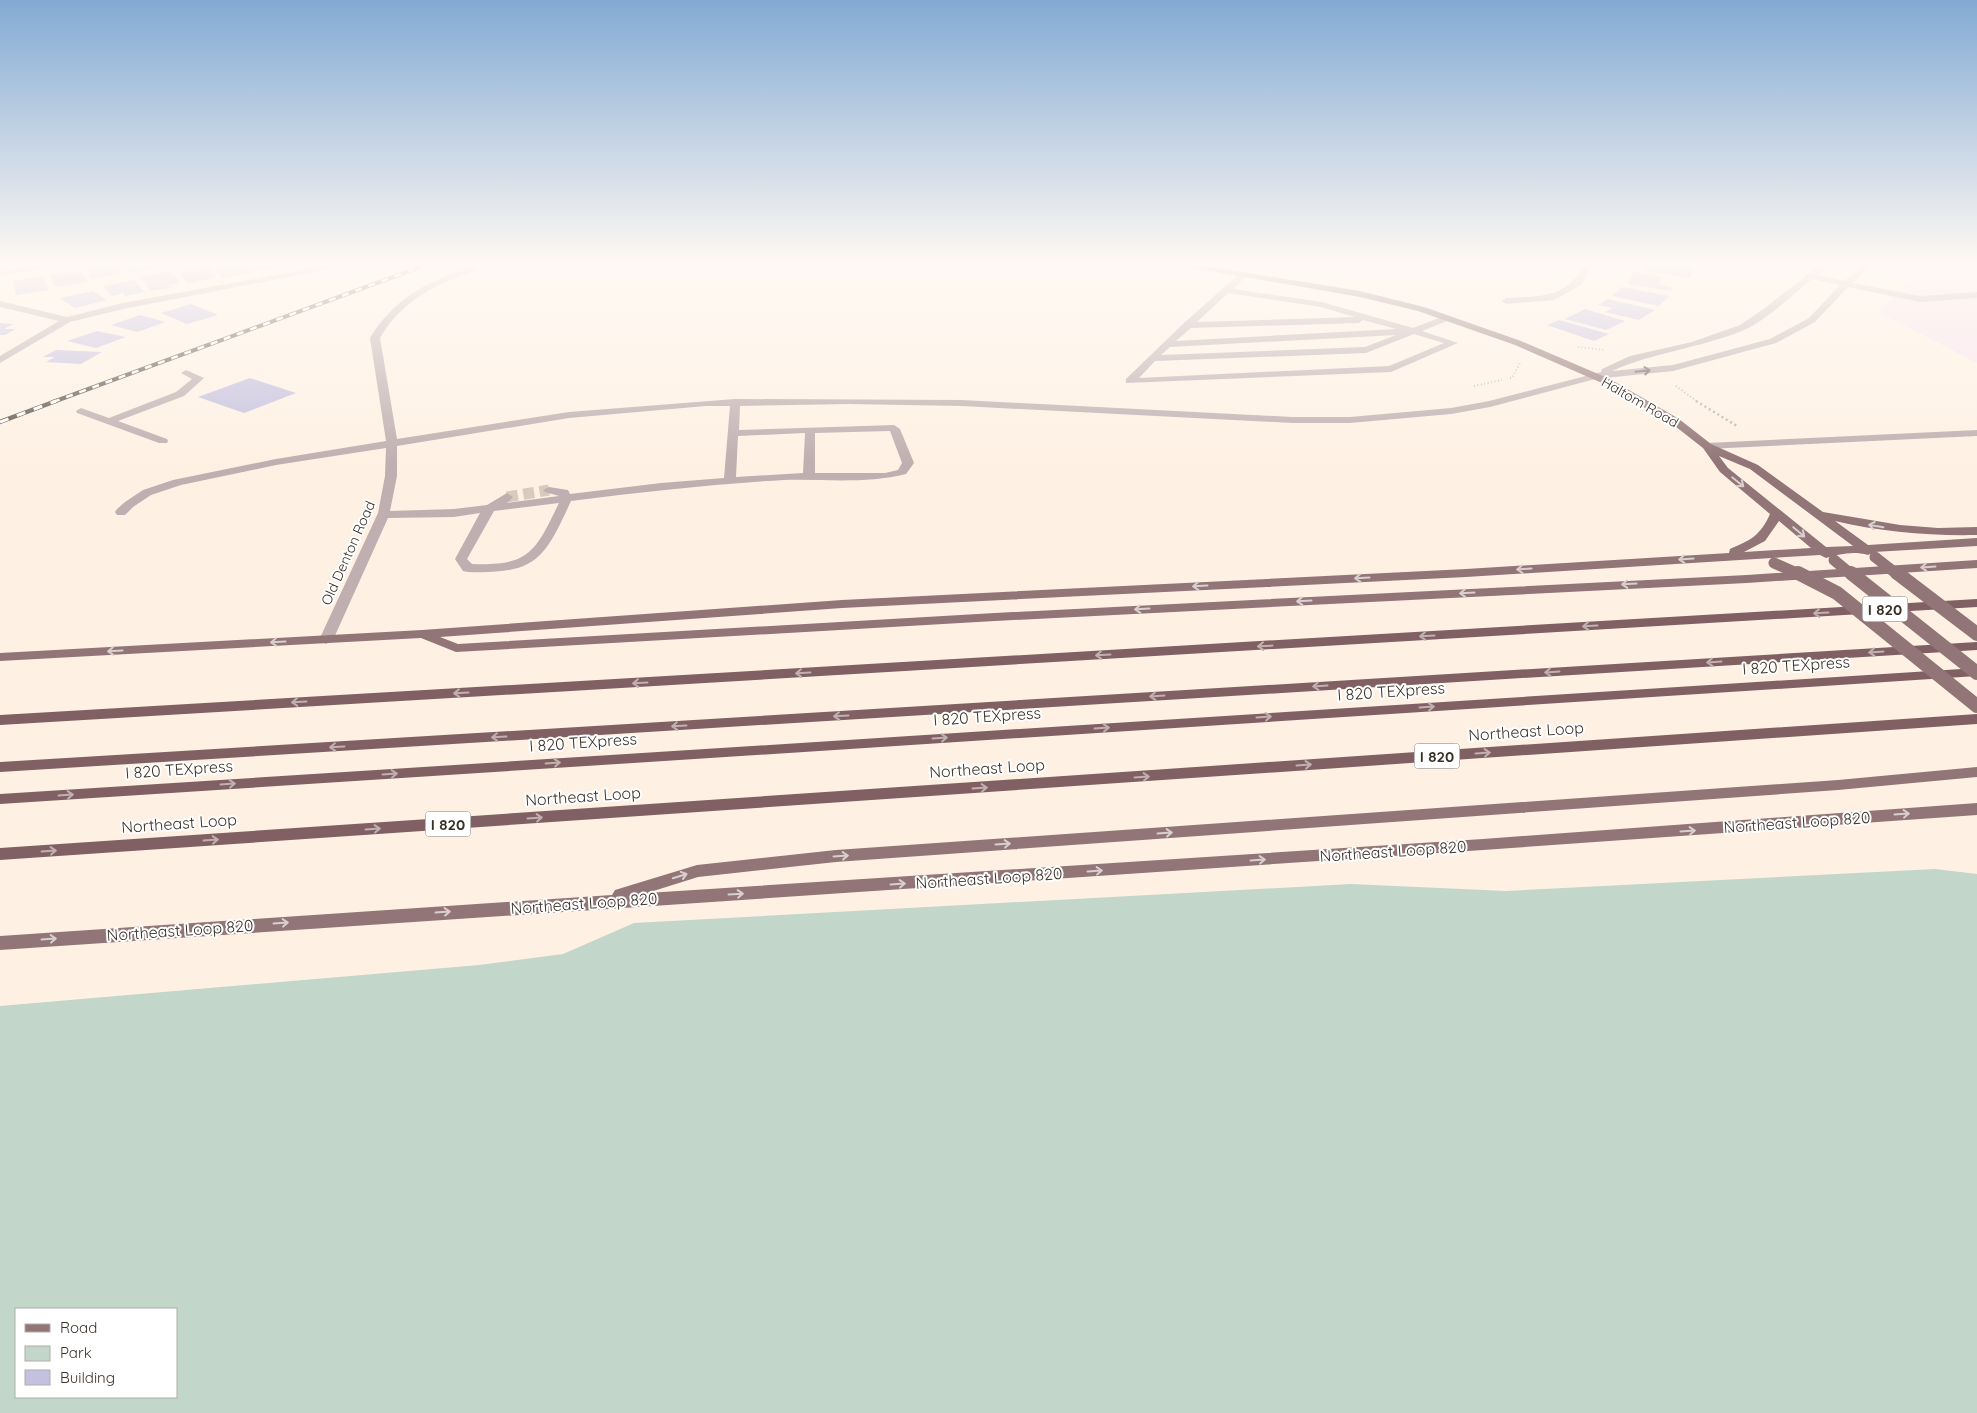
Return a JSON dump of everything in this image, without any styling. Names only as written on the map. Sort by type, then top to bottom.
[{"type":"highway","name":"I 820","points":[[0,720],[1977,603]]},
{"type":"highway","name":"I 820 TEXpress","points":[[0,767],[1977,646]]},
{"type":"highway","name":"I 820 TEXpress","points":[[0,799],[1977,673]]},
{"type":"highway","name":"Northeast Loop","points":[[0,854],[1977,719]]},
{"type":"main road","name":"Haltom Road","points":[[1487,332],[1518,343],[1595,376],[1675,421],[1708,446],[1754,467],[1977,634]]},
{"type":"main road","name":"Haltom Road","points":[[1708,446],[1724,470],[1822,551],[1977,673]]},
{"type":"main road","points":[[1722,556],[1758,542],[1770,527],[1776,513]]},
{"type":"main road","points":[[1817,513],[1849,521],[1914,532],[1977,531]]},
{"type":"main road","points":[[0,657],[422,634],[842,604],[1466,573],[1822,551],[1870,553],[1977,542]]},
{"type":"main road","points":[[1722,556],[1774,563],[1818,582],[1837,593],[1977,706]]},
{"type":"main road","points":[[422,634],[456,648],[985,618],[1748,579],[1977,564]]},
{"type":"main road","points":[[600,901],[697,871],[836,856],[1838,785],[1977,772]]},
{"type":"main road","name":"Northeast Loop 820","points":[[0,943],[600,901],[885,885],[1639,834],[1977,809]]},
{"type":"street","points":[[0,360],[45,332]]},
{"type":"street","name":"Old Denton Road","points":[[326,640],[383,515],[391,476],[392,443],[375,338],[378,332]]},
{"type":"street","points":[[1180,332],[1130,381],[1391,369],[1453,343],[1416,332]]},
{"type":"street","points":[[1168,344],[1395,332]]},
{"type":"street","points":[[1152,358],[1366,350],[1411,332]]},
{"type":"street","points":[[1595,376],[1633,358],[1695,344],[1728,332]]},
{"type":"street","points":[[121,512],[128,504],[156,488],[198,477],[392,443],[569,416],[651,407],[735,402],[849,400],[1292,420],[1350,420],[1406,416],[1490,404],[1595,376],[1673,368],[1773,341],[1790,332]]},
{"type":"street","points":[[109,421],[180,394],[199,378],[186,373]]},
{"type":"street","points":[[730,481],[735,402]]},
{"type":"street","points":[[81,411],[163,441]]},
{"type":"street","points":[[383,515],[454,514],[660,486],[809,477],[895,475],[902,472],[908,463],[896,429],[878,427],[734,432]]},
{"type":"street","points":[[809,477],[810,430]]},
{"type":"street","points":[[1708,446],[1977,433]]},
{"type":"street","points":[[507,497],[488,510],[461,559],[468,568],[507,569],[523,565],[534,556],[546,542],[566,500],[564,492],[549,490]]},
{"type":"path","points":[[1572,346],[1590,350],[1609,350]]},
{"type":"path","points":[[1678,382],[1676,387],[1686,395],[1728,420],[1761,444]]},
{"type":"shaded area","points":[[1917,332],[1977,332],[1977,363]]},
{"type":"green space","points":[[1935,869],[1977,874],[1977,1413],[0,1413],[0,1006],[479,965],[563,954],[634,923],[1351,884],[1506,891]]},
{"type":"building","points":[[0,332],[11,332],[5,335],[0,335]]},
{"type":"building","points":[[94,332],[126,337],[96,348],[67,341]]},
{"type":"building","points":[[1567,332],[1602,332],[1609,334],[1594,341]]},
{"type":"building","points":[[56,350],[102,352],[81,364],[46,362],[55,357],[43,357]]},
{"type":"building","points":[[250,378],[296,393],[244,413],[198,397]]},
{"type":"tunnel","points":[[507,497],[549,490]]},
{"type":"railway","points":[[53,402],[244,332]]},
{"type":"railway","points":[[0,422],[56,401]]}]
